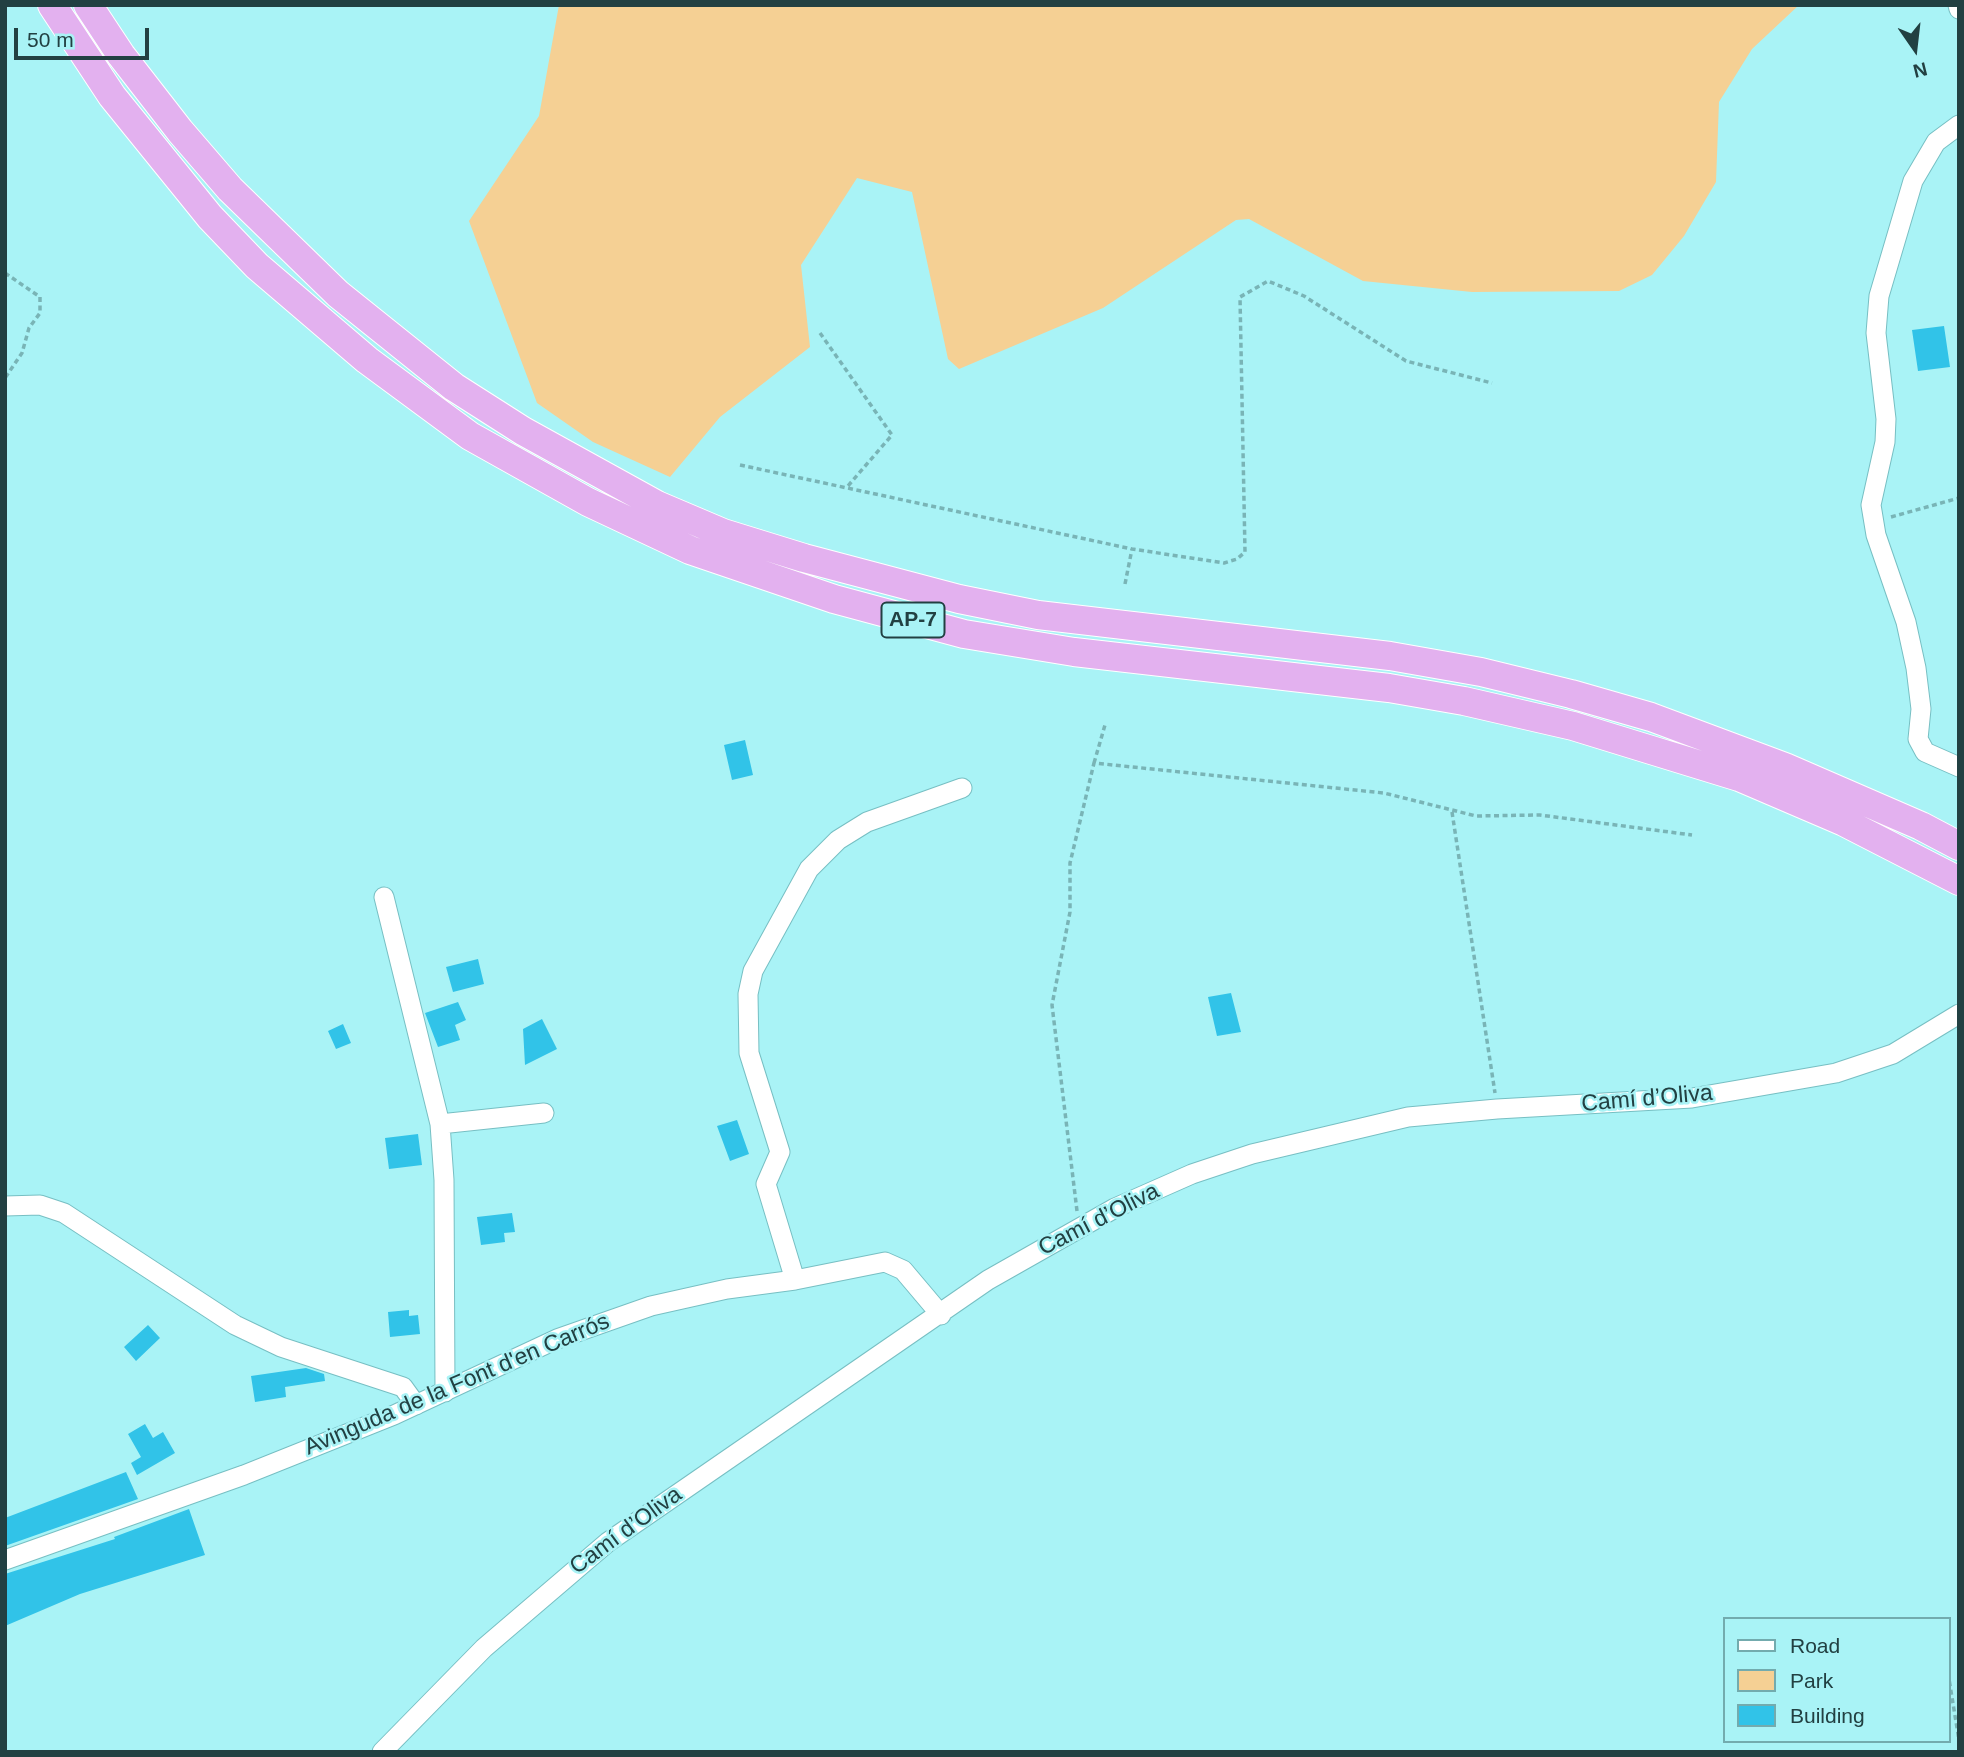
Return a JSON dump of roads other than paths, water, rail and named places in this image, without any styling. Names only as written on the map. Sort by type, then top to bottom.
[{"type":"highway","name":"AP-7","points":[[52,5],[112,96],[210,217],[257,266],[367,360],[470,436],[587,502],[690,550],[834,599],[964,634],[1074,652],[1390,688],[1464,701],[1573,726],[1739,777],[1844,822],[1959,881]]},
{"type":"highway","name":"AP-7","points":[[88,5],[121,55],[230,189],[338,294],[454,387],[523,431],[657,505],[723,533],[804,558],[958,599],[1038,615],[1390,656],[1481,672],[1571,694],[1651,717],[1785,767],[1920,825],[1959,846]]},
{"type":"street","points":[[1959,125],[1936,142],[1913,181],[1879,296],[1876,333],[1886,419],[1885,442],[1871,505],[1873,523],[1906,622],[1916,668],[1921,709],[1918,739],[1925,752],[1959,767]]},
{"type":"street","points":[[795,1280],[766,1184],[780,1152],[749,1053],[748,994],[753,971],[809,869],[838,840],[867,822],[962,788]]},
{"type":"street","points":[[384,897],[440,1124],[444,1180],[444,1392]]},
{"type":"street","name":"Camí d’Oliva","points":[[382,1752],[484,1648],[608,1542],[988,1280],[1079,1227],[1192,1174],[1252,1154],[1386,1122],[1497,1109],[1692,1098],[1836,1073],[1893,1054],[1959,1014]]},
{"type":"street","points":[[440,1124],[544,1113]]},
{"type":"street","points":[[5,1206],[40,1205],[64,1213],[235,1325],[281,1347],[403,1387],[416,1405]]},
{"type":"street","name":"Avinguda de la Font d'en Carrós","points":[[5,1560],[244,1475],[416,1405],[557,1339],[620,1315],[716,1291],[795,1280],[885,1262],[903,1270],[942,1314]]}]
